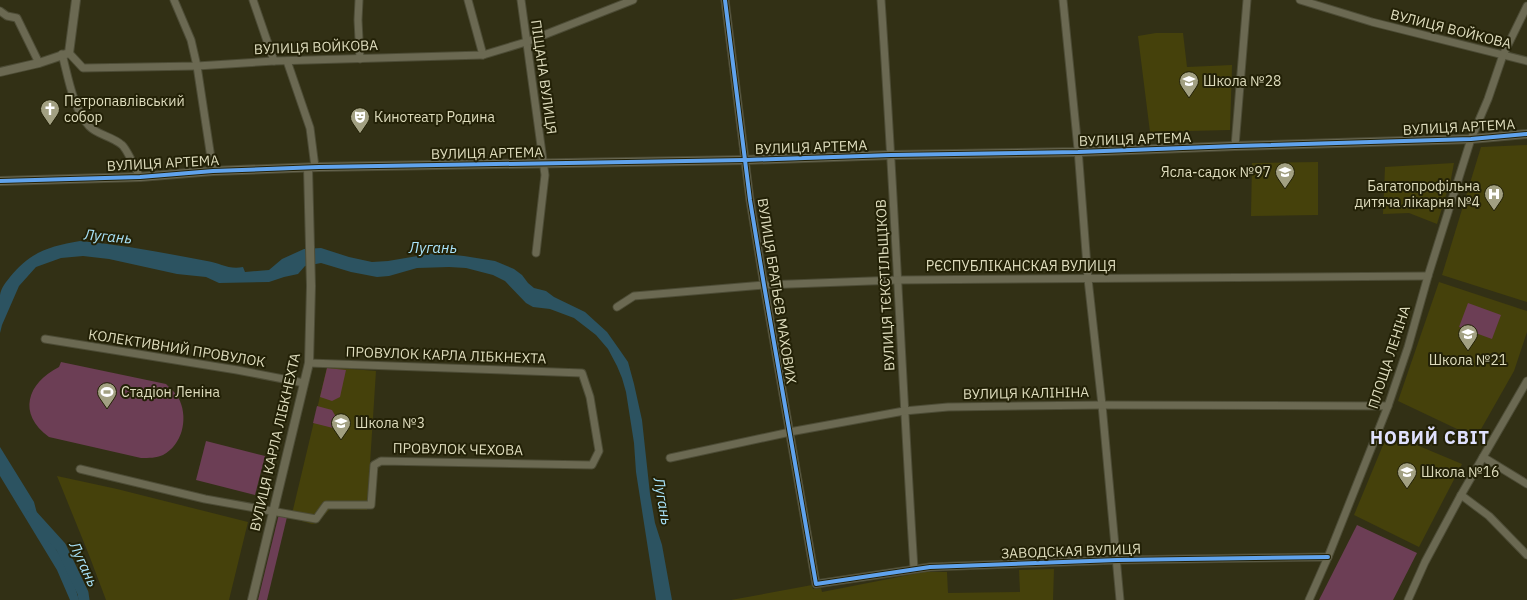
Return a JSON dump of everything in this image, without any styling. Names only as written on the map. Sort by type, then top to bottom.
[{"type":"street","points":[[76,0],[66,53],[72,95],[88,125],[92,129],[123,145],[140,177]]},
{"type":"street","points":[[174,0],[191,40],[197,66],[213,171]]},
{"type":"street","points":[[253,0],[274,61]]},
{"type":"street","points":[[359,0],[358,20],[360,59]]},
{"type":"street","points":[[468,0],[483,55]]},
{"type":"street","name":"ПІЩАНА ВУЛИЦЯ","points":[[521,0],[545,175],[536,253]]},
{"type":"street","points":[[610,0],[612,8]]},
{"type":"street","name":"ВУЛИЦЯ ВОЙКОВА","points":[[66,53],[84,68],[197,66],[274,61],[483,55],[526,42],[633,0]]},
{"type":"street","name":"ВУЛИЦЯ БРАТЬЄВ МАХОВИХ","points":[[725,0],[745,160],[764,285],[816,584]]},
{"type":"street","name":"ВУЛИЦЯ ТЄКСТІЛЬЩІКОВ","points":[[881,0],[914,569]]},
{"type":"street","points":[[1064,0],[1088,279],[1102,405],[1120,600]]},
{"type":"street","points":[[1234,146],[1248,0]]},
{"type":"street","name":"ВУЛИЦЯ ВОЙКОВА","points":[[1300,0],[1372,22],[1527,61]]},
{"type":"street","name":"ПЛОЩА ЛЕНІНА","points":[[1309,600],[1328,557],[1388,406],[1408,348],[1428,276],[1471,139],[1488,99],[1503,55],[1527,6]]},
{"type":"street","points":[[0,11],[7,16],[17,18],[40,63]]},
{"type":"street","points":[[0,72],[40,63],[66,53]]},
{"type":"street","points":[[287,61],[310,128],[312,168]]},
{"type":"street","name":"ВУЛИЦЯ АРТЕМА","points":[[0,181],[140,177],[213,171],[312,168],[1078,152],[1471,139],[1527,134]]},
{"type":"street","name":"ВУЛИЦЯ КАРЛА ЛІБКНЕХТА","points":[[252,600],[309,363],[311,316],[309,210],[312,168]]},
{"type":"street","name":"РЄСПУБЛІКАНСКАЯ ВУЛИЦЯ","points":[[617,307],[634,296],[764,285],[897,280],[1428,276]]},
{"type":"street","name":"КОЛЕКТИВНИЙ ПРОВУЛОК","points":[[45,339],[229,369],[304,383]]},
{"type":"street","name":"ПРОВУЛОК КАРЛА ЛІБКНЕХТА","points":[[309,363],[582,373]]},
{"type":"street","name":"ПРОВУЛОК ЧЕХОВА","points":[[273,512],[316,519],[326,505],[371,505],[374,465],[381,461],[592,465],[599,451],[590,397],[582,373]]},
{"type":"street","points":[[1408,600],[1425,562],[1461,495],[1527,382]]},
{"type":"street","name":"ВУЛИЦЯ КАЛІНІНА","points":[[670,458],[790,432],[904,411],[948,407],[1102,405],[1388,406]]},
{"type":"street","points":[[1483,457],[1527,484]]},
{"type":"street","points":[[80,469],[205,499],[273,512]]},
{"type":"street","points":[[1461,495],[1489,516],[1527,555]]},
{"type":"street","name":"ЗАВОДСКАЯ ВУЛИЦЯ","points":[[816,584],[914,569],[1117,560],[1328,557]]},
{"type":"shaded area","name":"Школа №28","points":[[1156,33],[1183,33],[1187,67],[1232,65],[1230,130],[1150,132],[1138,36]]},
{"type":"shaded area","name":"Багатопрофільна дитяча лікарня №4","points":[[1527,145],[1527,302],[1442,275],[1481,147]]},
{"type":"shaded area","name":"Ясла-садок №97","points":[[1318,162],[1318,215],[1251,216],[1252,163]]},
{"type":"shaded area","points":[[1454,163],[1451,179],[1437,224],[1409,213],[1383,214],[1385,167]]},
{"type":"shaded area","name":"Школа №21","points":[[1439,282],[1527,311],[1527,332],[1514,371],[1476,438],[1398,401]]},
{"type":"shaded area","points":[[1468,303],[1501,315],[1492,339],[1459,327]]},
{"type":"shaded area","name":"Стадіон Леніна","points":[[61,362],[166,384],[177,396],[182,408],[182,431],[175,445],[170,451],[163,455],[141,458],[49,437],[39,428],[33,419],[30,409],[30,399],[33,390],[39,381],[59,367]]},
{"type":"shaded area","name":"Школа №3","points":[[327,367],[376,371],[367,510],[330,509],[317,523],[312,524],[291,518]]},
{"type":"shaded area","points":[[327,368],[346,370],[340,397],[332,401],[320,397]]},
{"type":"shaded area","points":[[317,406],[332,410],[336,417],[333,428],[313,423]]},
{"type":"shaded area","name":"Школа №16","points":[[1388,433],[1462,464],[1419,547],[1354,515]]},
{"type":"shaded area","points":[[206,441],[265,456],[255,495],[196,480]]},
{"type":"shaded area","points":[[57,476],[117,489],[248,522],[229,600],[106,600]]},
{"type":"shaded area","points":[[279,514],[287,517],[267,600],[258,600]]},
{"type":"shaded area","points":[[1357,525],[1417,553],[1393,600],[1319,600]]},
{"type":"shaded area","points":[[1054,569],[1053,600],[731,600],[812,585],[813,589],[821,588],[822,592],[924,572],[947,572],[948,593],[1020,592],[1019,570]]},
{"type":"water","points":[[80,241],[160,252],[212,262],[233,268],[243,267],[245,272],[269,270],[282,259],[304,249],[321,248],[349,257],[372,262],[388,261],[435,253],[464,256],[495,261],[514,269],[534,288],[546,291],[554,297],[585,312],[607,332],[628,362],[642,420],[650,494],[655,523],[662,545],[672,600],[656,600],[636,472],[634,443],[626,392],[622,378],[608,349],[596,335],[574,318],[550,309],[533,307],[526,303],[505,281],[493,275],[466,268],[417,268],[389,276],[377,277],[351,272],[321,263],[305,266],[298,274],[269,282],[219,283],[206,277],[177,274],[109,259],[83,256],[61,258],[36,267],[19,286],[0,333],[0,295],[5,283],[10,277],[18,268],[33,256],[59,245]]},
{"type":"water","points":[[0,447],[34,502],[39,521],[71,574],[79,600],[70,600],[57,570],[0,476]]},
{"type":"waterway","name":"Лугань","points":[[32,515],[61,547],[83,593],[84,600]]},
{"type":"cycle path","points":[[725,0],[750,200],[816,584],[930,567],[1117,560],[1328,557]]},
{"type":"cycle path","points":[[0,181],[140,177],[213,171],[319,167],[745,160],[891,155],[1078,152],[1471,139],[1527,134]]},
{"type":"place","name":"Школа №28","points":[[1189,98]]},
{"type":"place","name":"Петропавлівський собор","points":[[50,126]]},
{"type":"place","name":"Кинотеатр Родина","points":[[360,134]]},
{"type":"place","name":"Ясла-садок №97","points":[[1285,189]]},
{"type":"place","name":"Багатопрофільна дитяча лікарня №4","points":[[1494,211]]},
{"type":"place","name":"Школа №21","points":[[1468,351]]},
{"type":"place","name":"Стадіон Леніна","points":[[107,409]]},
{"type":"place","name":"Школа №3","points":[[341,440]]},
{"type":"place","name":"Школа №16","points":[[1407,489]]},
{"type":"district","name":"НОВИЙ СВІТ","points":[[1430,437]]}]
